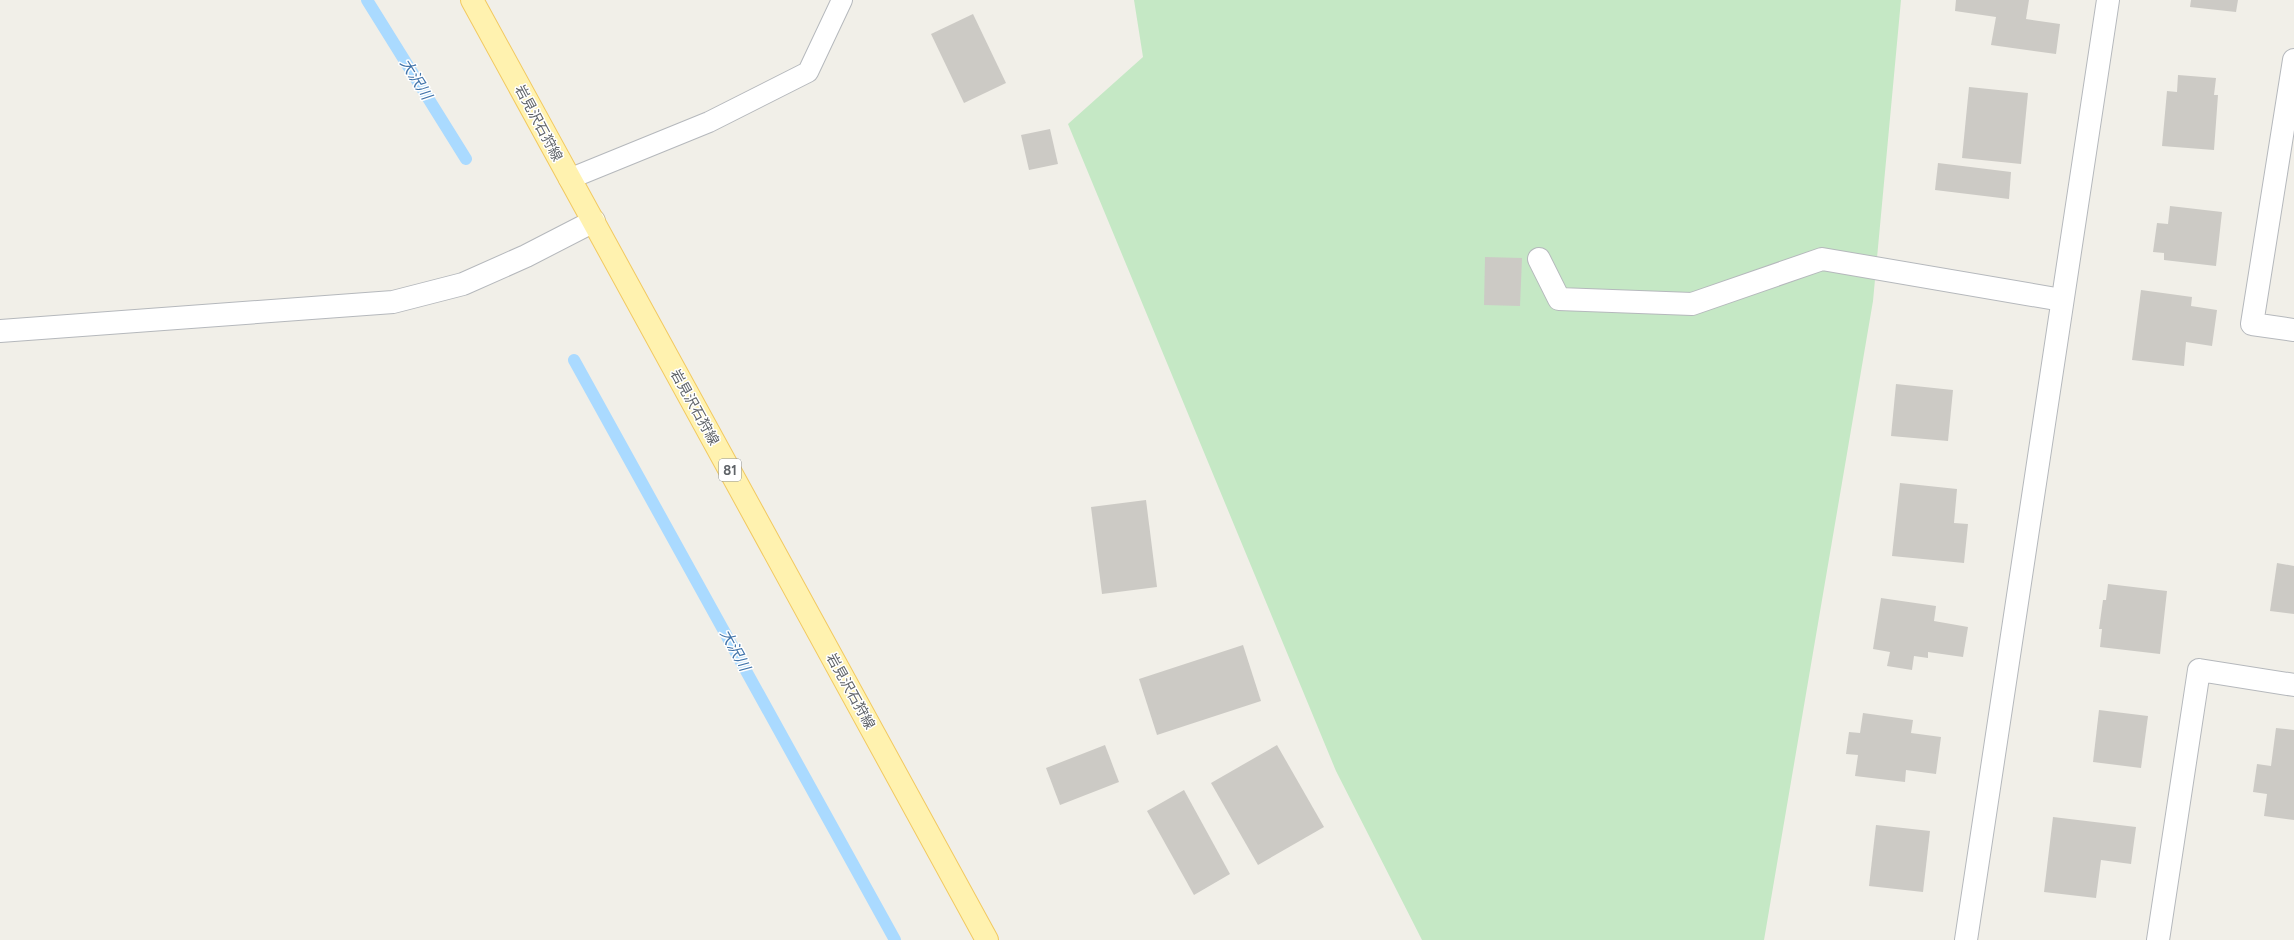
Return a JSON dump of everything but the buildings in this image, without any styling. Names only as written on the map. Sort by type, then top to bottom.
[{"type":"main road","name":"岩見沢石狩線","points":[[472,0],[987,940]]},
{"type":"street","points":[[1966,940],[2108,0]]},
{"type":"street","points":[[2294,60],[2252,324],[2294,330]]},
{"type":"street","points":[[0,331],[393,302],[463,284],[526,256],[594,221]]},
{"type":"street","points":[[1539,259],[1559,299],[1692,304],[1822,259],[2062,300]]},
{"type":"street","points":[[2158,940],[2199,670],[2294,685]]},
{"type":"lane","points":[[569,178],[709,122],[808,72],[842,0]]},
{"type":"green space","points":[[1134,0],[1901,0],[1873,301],[1764,940],[1422,940],[1336,771],[1068,124],[1143,57]]},
{"type":"waterway","name":"大沢川","points":[[367,0],[466,159]]},
{"type":"waterway","name":"大沢川","points":[[574,360],[895,940]]}]
